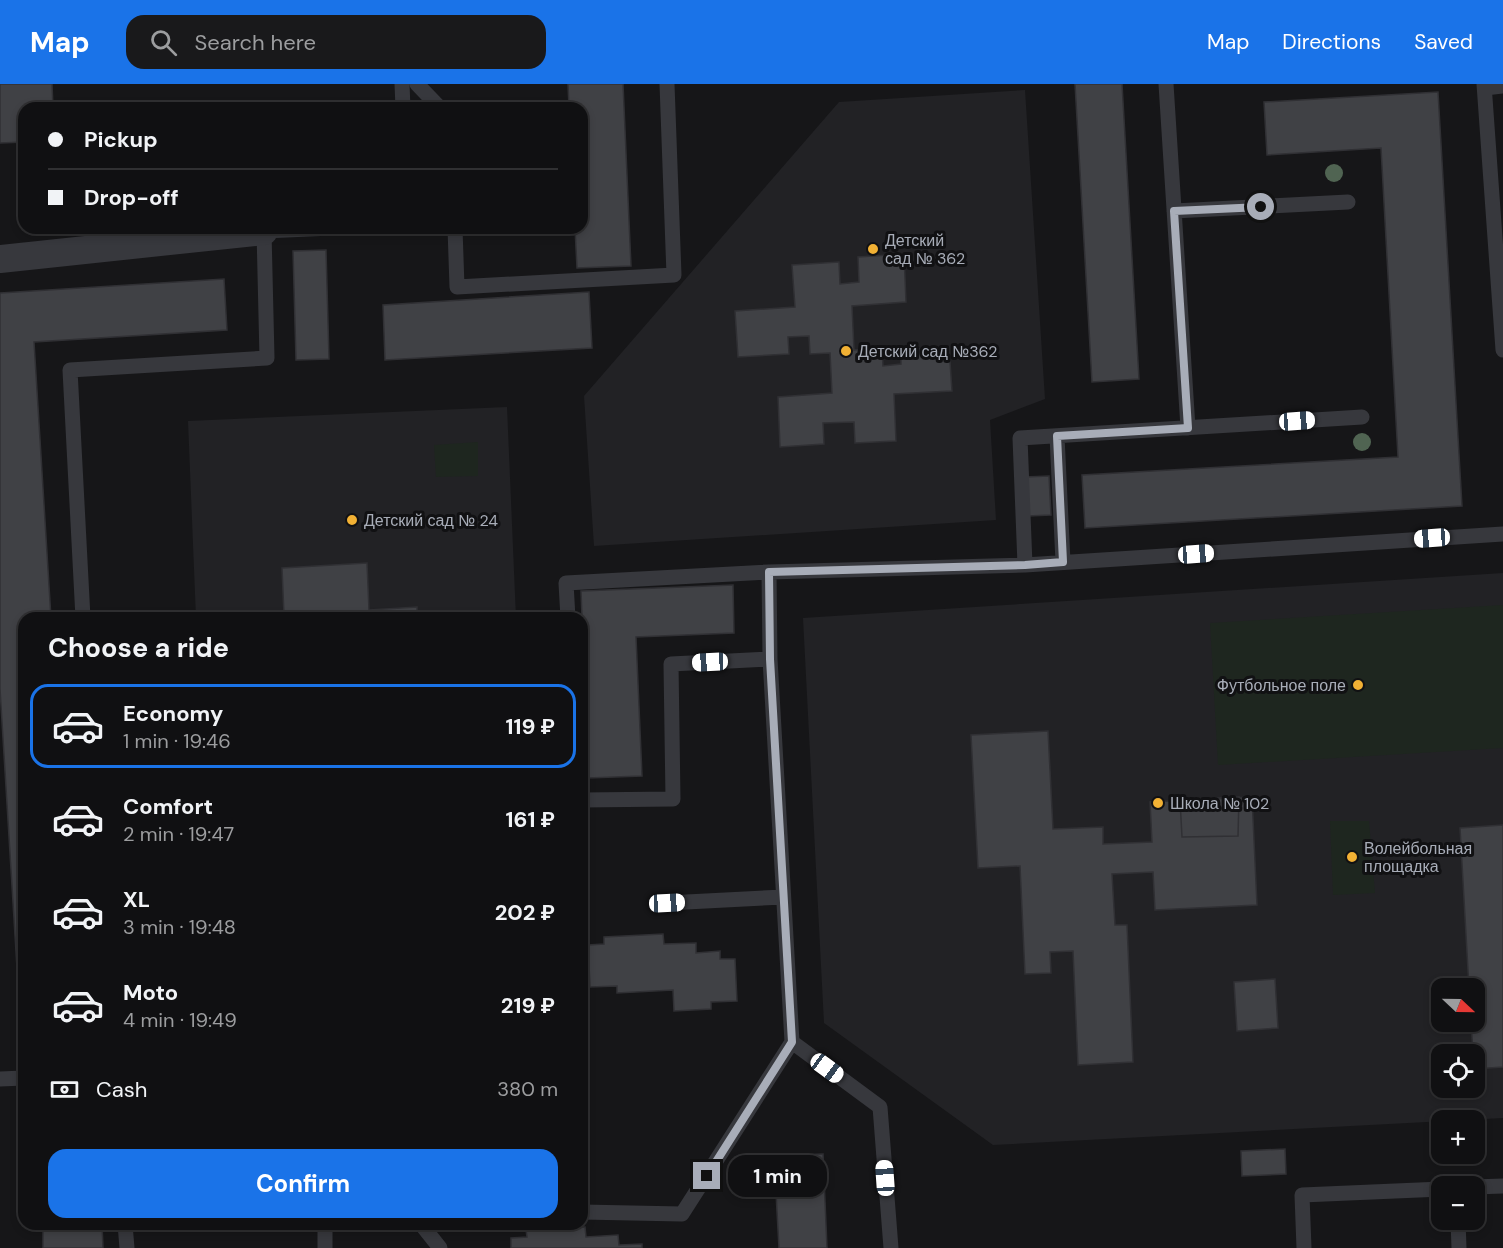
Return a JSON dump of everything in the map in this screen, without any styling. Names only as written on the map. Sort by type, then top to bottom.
[{"type":"street","points":[[0,259],[236,234]]},
{"type":"lane","points":[[402,84],[403,102]]},
{"type":"lane","points":[[417,84],[434,102]]},
{"type":"lane","points":[[455,234],[458,287],[674,275],[667,84]]},
{"type":"lane","points":[[1167,84],[1188,428]]},
{"type":"lane","points":[[1503,86],[1484,86],[1498,205],[1503,350]]},
{"type":"lane","points":[[1174,211],[1348,202]]},
{"type":"lane","points":[[83,612],[70,370],[267,358],[264,234]]},
{"type":"lane","points":[[1025,565],[1020,438],[1362,417]]},
{"type":"lane","points":[[1057,436],[1063,562]]},
{"type":"lane","points":[[568,612],[566,583],[769,572],[1025,565],[1503,534]]},
{"type":"lane","points":[[588,1212],[682,1214],[792,1042],[770,659],[769,572]]},
{"type":"lane","points":[[588,800],[673,799],[671,664],[770,659]]},
{"type":"lane","points":[[667,903],[783,897]]},
{"type":"lane","points":[[792,1042],[880,1107],[891,1248]]},
{"type":"lane","points":[[0,1079],[18,1078]]},
{"type":"lane","points":[[1485,1187],[1503,1186]]},
{"type":"lane","points":[[1304,1248],[1302,1195],[1431,1189]]},
{"type":"lane","points":[[126,1230],[127,1248]]},
{"type":"lane","points":[[325,1230],[325,1248]]},
{"type":"lane","points":[[426,1230],[440,1248]]},
{"type":"lane","points":[[1458,1230],[1459,1248]]},
{"type":"shaded area","name":"Детский сад № 362","points":[[1025,90],[1045,399],[990,420],[996,520],[594,546],[584,396],[839,102]]},
{"type":"shaded area","name":"Детский сад № 24","points":[[507,407],[516,612],[196,612],[188,421]]},
{"type":"shaded area","points":[[478,442],[478,476],[436,477],[434,445]]},
{"type":"shaded area","name":"Школа № 102","points":[[1503,573],[1503,1118],[1485,1119],[1485,1110],[1431,1110],[1431,1122],[993,1145],[824,1023],[803,618]]},
{"type":"shaded area","name":"Футбольное поле","points":[[1503,605],[1503,748],[1218,765],[1210,623]]},
{"type":"shaded area","name":"Волейбольная площадка","points":[[1330,821],[1369,821],[1375,893],[1333,895]]},
{"type":"building","points":[[0,84],[52,84],[53,102],[18,102],[18,142],[0,143]]},
{"type":"building","points":[[568,84],[623,84],[631,266],[577,268],[575,234],[588,234],[588,102],[569,102]]},
{"type":"building","points":[[1075,84],[1122,84],[1139,379],[1092,382]]},
{"type":"building","points":[[1438,92],[1462,506],[1085,528],[1082,475],[1398,457],[1381,148],[1267,155],[1264,102]]},
{"type":"building","points":[[326,250],[329,359],[296,360],[293,251]]},
{"type":"building","name":"Детский сад №362","points":[[904,254],[906,302],[852,306],[854,350],[882,348],[883,366],[901,364],[901,350],[949,347],[952,391],[894,394],[896,441],[855,443],[854,422],[823,423],[824,444],[780,447],[778,397],[832,393],[830,353],[810,354],[809,336],[788,337],[789,354],[738,357],[735,311],[795,307],[792,265],[839,262],[840,284],[859,282],[858,257]]},
{"type":"building","points":[[224,279],[227,330],[34,342],[51,612],[18,612],[18,985],[0,689],[0,293]]},
{"type":"building","points":[[589,292],[592,348],[385,360],[383,305]]},
{"type":"building","points":[[1049,476],[1051,515],[1028,516],[1025,477]]},
{"type":"building","points":[[367,563],[369,610],[417,607],[417,612],[284,612],[282,568]]},
{"type":"building","points":[[733,585],[734,633],[636,637],[642,776],[588,778],[588,612],[582,612],[581,591]]},
{"type":"building","points":[[1048,731],[1053,829],[1103,827],[1103,844],[1152,842],[1150,802],[1252,797],[1257,905],[1155,910],[1153,872],[1112,874],[1115,925],[1127,925],[1133,1062],[1078,1065],[1073,951],[1050,952],[1051,973],[1025,974],[1020,866],[978,868],[971,735]]},
{"type":"building","points":[[1239,797],[1238,836],[1182,837],[1180,800]]},
{"type":"building","points":[[1503,825],[1503,1067],[1485,1068],[1485,1044],[1472,1044],[1472,1032],[1485,1032],[1485,978],[1468,978],[1460,828]]},
{"type":"building","points":[[663,934],[664,944],[696,943],[696,953],[720,951],[720,959],[735,959],[737,1001],[711,1002],[711,1009],[674,1011],[673,990],[617,993],[617,986],[590,987],[588,945],[604,944],[604,937]]},
{"type":"building","points":[[1275,979],[1278,1028],[1237,1031],[1234,982]]},
{"type":"building","points":[[1285,1149],[1286,1174],[1242,1176],[1241,1151]]},
{"type":"building","points":[[823,1154],[827,1248],[779,1248],[774,1156]]},
{"type":"building","points":[[43,1230],[102,1230],[103,1248],[43,1248]]},
{"type":"building","points":[[526,1230],[585,1230],[586,1237],[618,1235],[619,1245],[642,1244],[642,1248],[511,1248],[511,1238],[527,1237]]},
{"type":"place","name":"Детский сад № 362","points":[[873,249]]},
{"type":"place","name":"Детский сад №362","points":[[846,351]]},
{"type":"place","name":"Детский сад № 24","points":[[352,520]]},
{"type":"place","name":"Футбольное поле","points":[[1358,685]]},
{"type":"place","name":"Школа № 102","points":[[1158,803]]},
{"type":"place","name":"Волейбольная площадка","points":[[1352,857]]},
{"type":"route","points":[[707,1176],[792,1042],[770,659],[769,572],[1063,562],[1057,436],[1188,428],[1174,211],[1261,207]]}]
